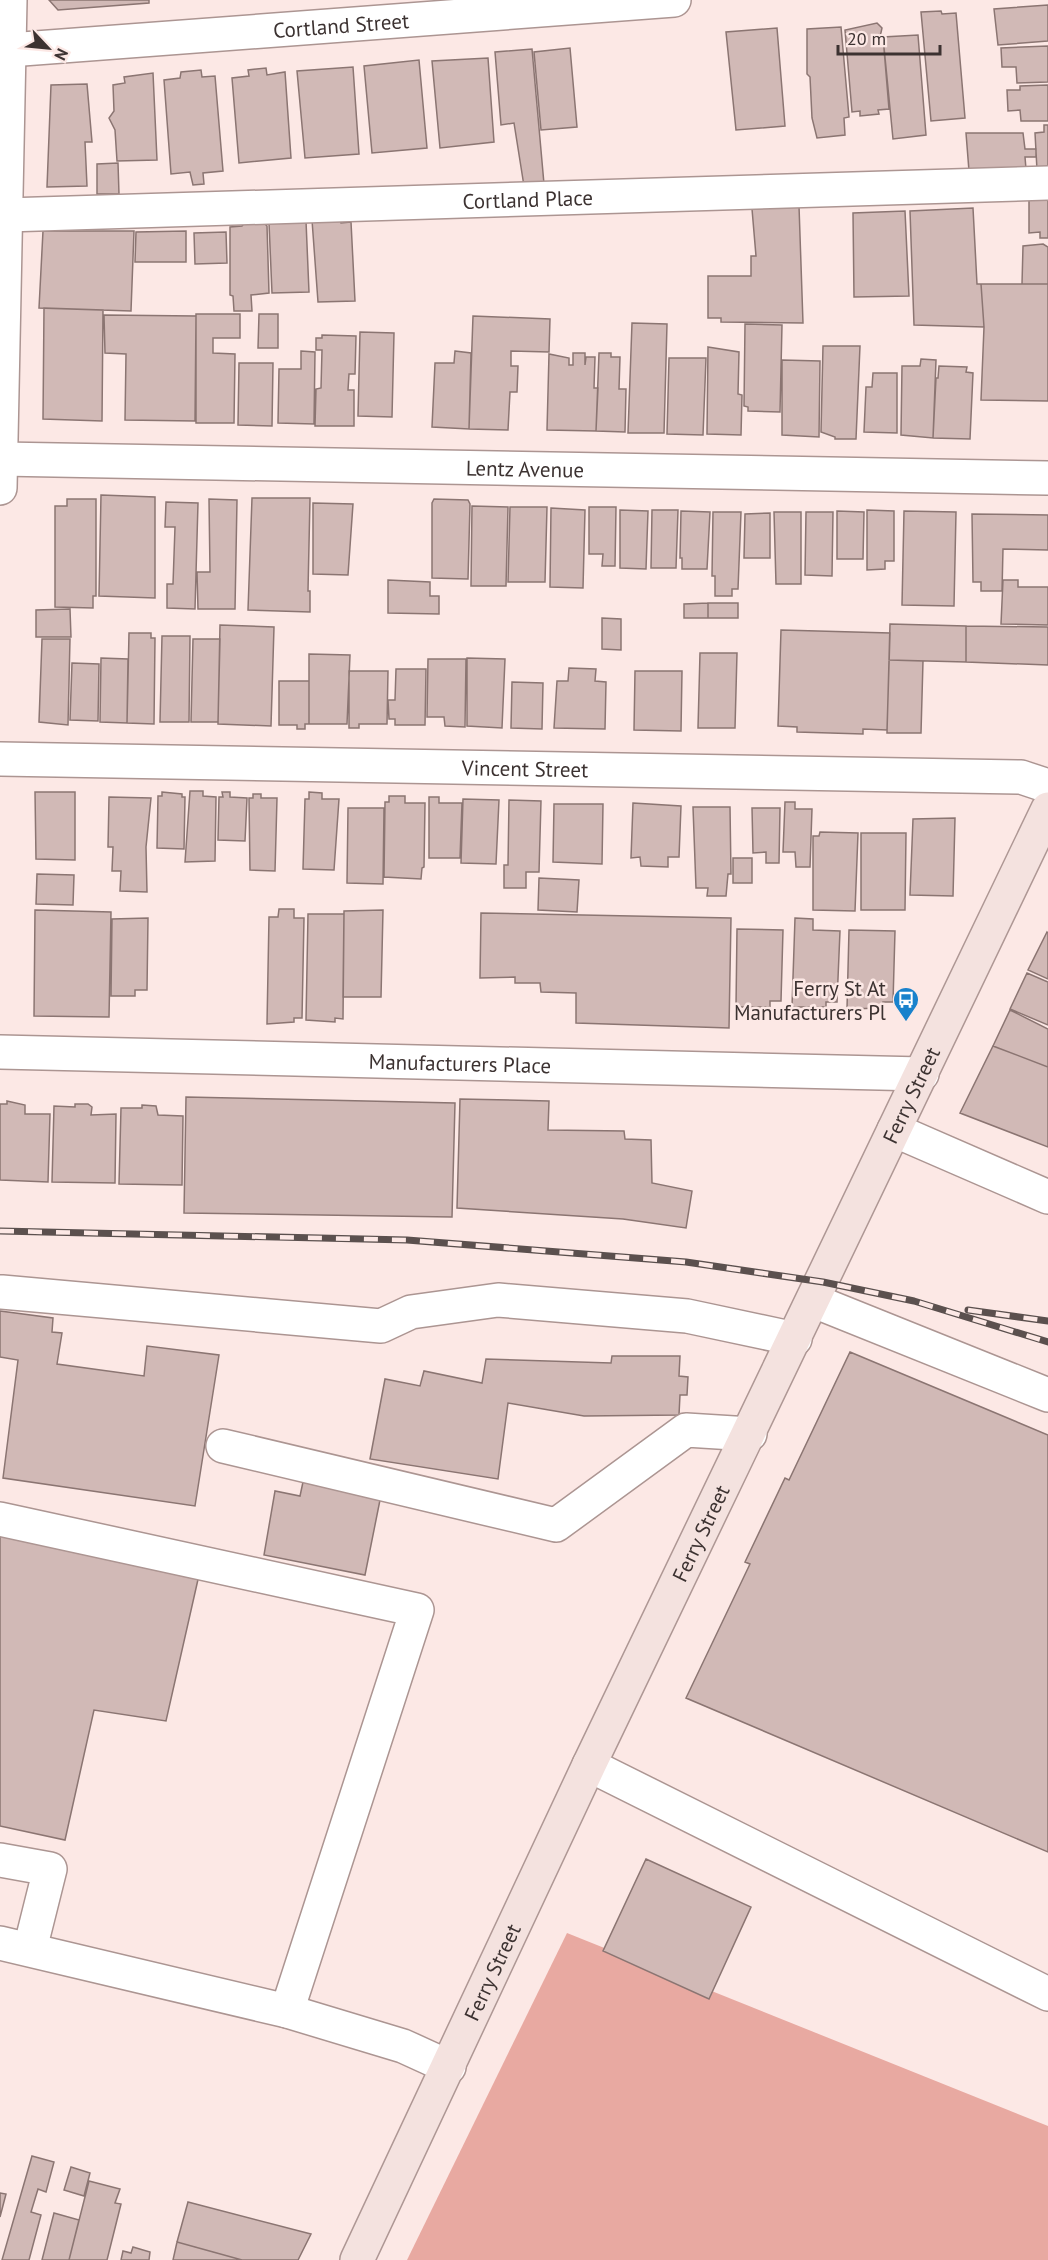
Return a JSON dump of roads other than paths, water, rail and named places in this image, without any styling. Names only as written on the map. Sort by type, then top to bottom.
[{"type":"main road","name":"Ferry Street","points":[[357,2260],[590,1765],[1048,809]]},
{"type":"street","points":[[0,488],[10,0]]},
{"type":"street","name":"Cortland Street","points":[[9,50],[674,0]]},
{"type":"street","name":"Cortland Place","points":[[6,215],[1048,183]]},
{"type":"street","name":"Lentz Avenue","points":[[1,459],[1048,478]]},
{"type":"street","name":"Vincent Street","points":[[0,759],[1020,777],[1048,786]]},
{"type":"street","name":"Manufacturers Place","points":[[0,1052],[922,1074]]},
{"type":"street","points":[[894,1130],[1048,1197]]},
{"type":"street","points":[[2,1292],[381,1326],[411,1312],[498,1300],[687,1316],[795,1339]]},
{"type":"street","points":[[814,1301],[1048,1395]]},
{"type":"street","points":[[223,1446],[556,1525],[686,1430],[750,1434]]},
{"type":"street","points":[[0,1518],[417,1610],[287,2011]]},
{"type":"street","points":[[590,1765],[1048,1994]]},
{"type":"street","points":[[0,1860],[50,1869],[15,1946],[287,2011],[403,2046],[449,2067]]},
{"type":"railway","points":[[0,1231],[407,1240],[686,1262],[823,1282],[914,1301],[1048,1342]]},
{"type":"railway","points":[[968,1310],[1048,1321]]},
{"type":"place","name":"Ferry St At Manufacturers Pl","points":[[906,1023]]}]
